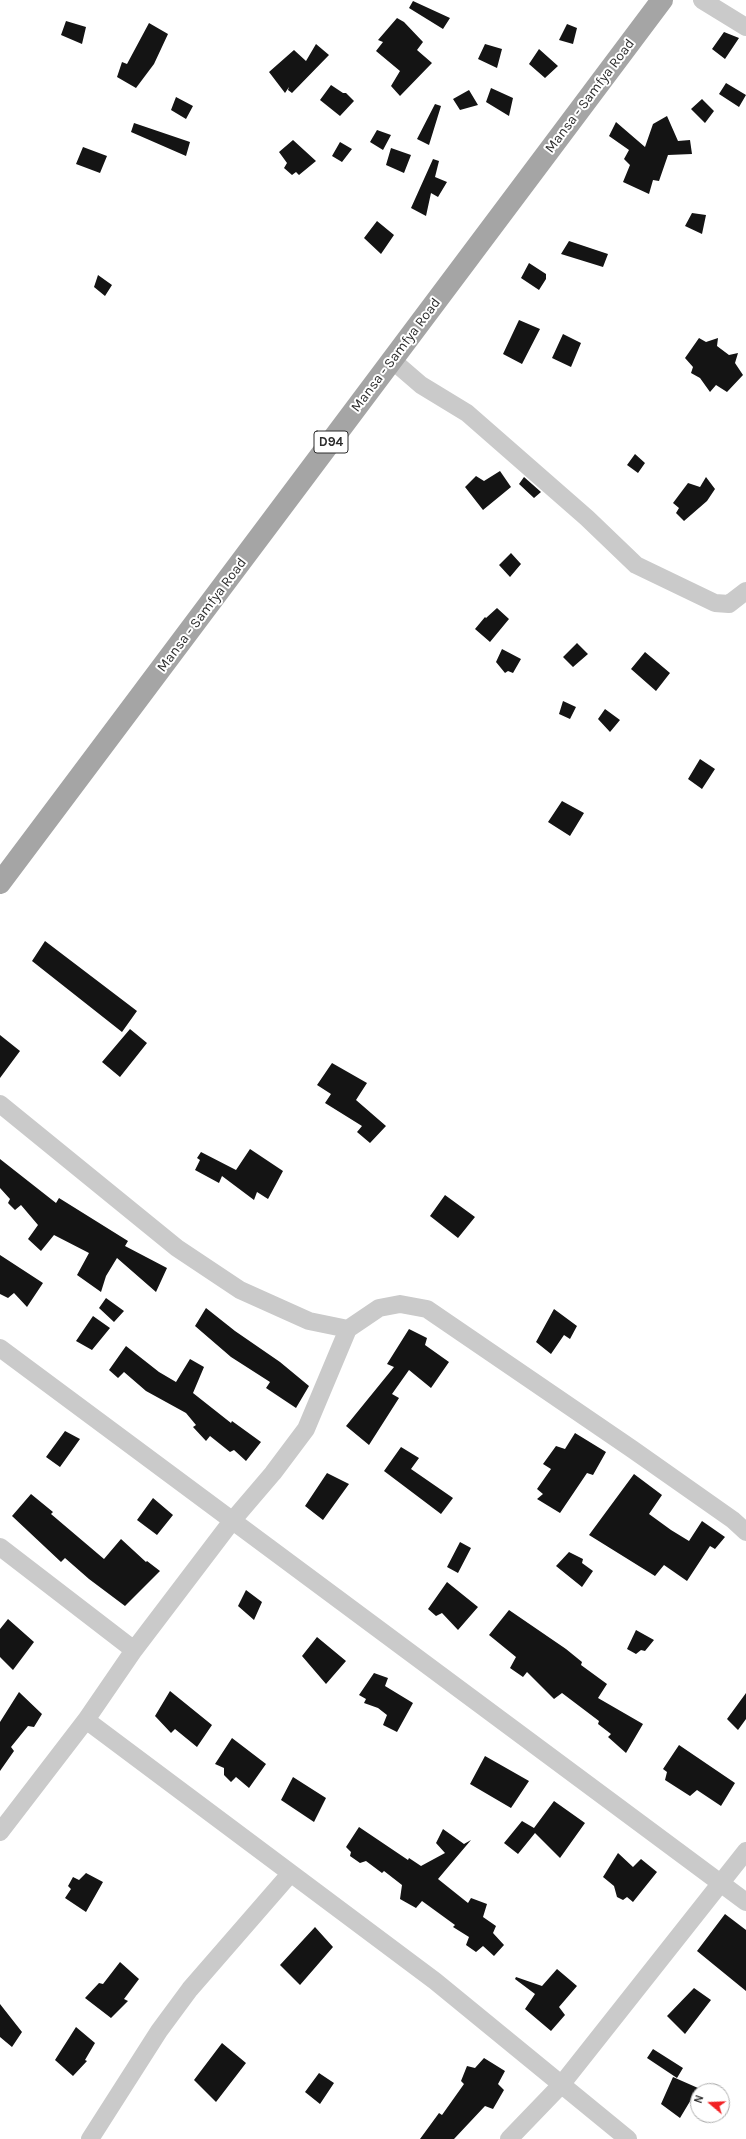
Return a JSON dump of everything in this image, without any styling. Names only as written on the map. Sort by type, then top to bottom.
[{"type":"main road","name":"Mansa - Samfya Road","points":[[0,883],[662,0]]},
{"type":"street","points":[[702,0],[746,27]]},
{"type":"street","points":[[392,360],[421,385],[467,413],[587,518],[636,565],[716,603],[729,604],[746,591]]},
{"type":"street","points":[[0,1104],[177,1248],[240,1290],[309,1321],[348,1329]]},
{"type":"street","points":[[0,1832],[86,1720],[134,1650],[232,1521],[273,1473],[306,1429],[348,1329],[379,1308],[400,1304],[427,1309],[733,1520],[746,1532]]},
{"type":"street","points":[[0,1348],[746,1902]]},
{"type":"street","points":[[0,1547],[134,1650]]},
{"type":"street","points":[[86,1720],[435,1981],[628,2139]]},
{"type":"street","points":[[508,2139],[561,2085],[746,1851]]},
{"type":"street","points":[[90,2139],[159,2031],[190,1989],[290,1874]]},
{"type":"building","points":[[413,1],[450,18],[443,29],[409,8]]},
{"type":"building","points":[[397,18],[404,22],[423,42],[417,50],[432,63],[400,96],[391,86],[400,71],[376,51],[383,42],[378,40]]},
{"type":"building","points":[[66,21],[86,27],[82,44],[61,35]]},
{"type":"building","points":[[149,23],[168,34],[154,64],[136,88],[117,77],[122,62],[127,64]]},
{"type":"building","points":[[567,24],[577,28],[573,44],[559,40]]},
{"type":"building","points":[[724,32],[739,38],[725,59],[712,49]]},
{"type":"building","points":[[316,44],[329,55],[292,93],[288,90],[289,87],[285,93],[269,72],[294,50],[306,61]]},
{"type":"building","points":[[485,44],[502,49],[497,68],[478,59]]},
{"type":"building","points":[[539,49],[558,66],[545,78],[529,64]]},
{"type":"building","points":[[726,83],[746,95],[739,107],[719,94]]},
{"type":"building","points":[[331,85],[343,93],[346,93],[354,101],[340,116],[320,100]]},
{"type":"building","points":[[491,88],[513,98],[509,116],[486,102]]},
{"type":"building","points":[[469,90],[478,105],[460,110],[453,99]]},
{"type":"building","points":[[176,97],[193,106],[186,119],[171,110]]},
{"type":"building","points":[[702,99],[714,111],[705,123],[691,109]]},
{"type":"building","points":[[435,104],[441,106],[429,145],[417,139]]},
{"type":"building","points":[[667,116],[678,141],[690,140],[692,154],[668,155],[659,181],[653,180],[649,194],[623,182],[630,165],[624,159],[629,150],[609,136],[616,122],[645,147],[653,124]]},
{"type":"building","points":[[134,123],[190,142],[186,156],[131,132]]},
{"type":"building","points":[[377,130],[391,135],[383,150],[370,142]]},
{"type":"building","points":[[293,140],[316,161],[299,175],[296,172],[292,175],[284,168],[287,163],[279,152]]},
{"type":"building","points":[[340,142],[352,149],[342,162],[332,156]]},
{"type":"building","points":[[83,147],[107,156],[100,173],[76,164]]},
{"type":"building","points":[[391,148],[411,155],[404,173],[386,165]]},
{"type":"building","points":[[433,159],[439,161],[435,177],[447,182],[438,197],[431,193],[426,216],[411,208]]},
{"type":"building","points":[[692,213],[706,215],[702,234],[685,226]]},
{"type":"building","points":[[377,221],[394,235],[381,254],[364,238]]},
{"type":"building","points":[[569,241],[608,254],[603,267],[561,254]]},
{"type":"building","points":[[529,263],[546,274],[546,279],[539,290],[521,278]]},
{"type":"building","points":[[98,275],[112,285],[105,296],[94,287]]},
{"type":"building","points":[[519,320],[540,329],[522,364],[503,354]]},
{"type":"building","points":[[563,334],[581,343],[571,367],[552,358]]},
{"type":"building","points":[[699,338],[706,342],[718,338],[717,346],[729,355],[738,353],[735,363],[743,375],[727,392],[716,385],[710,392],[700,378],[691,373],[693,367],[685,358]]},
{"type":"building","points":[[635,454],[645,463],[638,473],[627,465]]},
{"type":"building","points":[[500,471],[511,487],[483,510],[465,487],[476,476],[484,481]]},
{"type":"building","points":[[524,477],[541,492],[534,498],[519,484]]},
{"type":"building","points":[[706,477],[715,489],[707,501],[684,521],[676,513],[679,508],[673,503],[688,483],[700,487]]},
{"type":"building","points":[[511,553],[521,564],[510,577],[499,565]]},
{"type":"building","points":[[497,608],[509,619],[490,642],[475,629],[485,617],[486,618]]},
{"type":"building","points":[[577,643],[588,654],[573,667],[563,657]]},
{"type":"building","points":[[502,649],[521,659],[513,673],[508,671],[505,673],[496,662]]},
{"type":"building","points":[[645,652],[670,673],[656,691],[631,669]]},
{"type":"building","points":[[563,701],[576,707],[570,719],[559,714]]},
{"type":"building","points":[[605,709],[620,720],[610,732],[598,719]]},
{"type":"building","points":[[700,759],[715,769],[702,789],[688,779]]},
{"type":"building","points":[[562,801],[584,813],[570,836],[548,822]]},
{"type":"building","points":[[45,941],[137,1011],[122,1032],[32,961]]},
{"type":"building","points":[[130,1029],[147,1043],[120,1077],[102,1062]]},
{"type":"building","points":[[0,1035],[20,1051],[0,1078]]},
{"type":"building","points":[[332,1063],[367,1083],[356,1100],[386,1126],[370,1143],[357,1132],[362,1126],[325,1103],[331,1094],[317,1085]]},
{"type":"building","points":[[250,1149],[283,1171],[268,1199],[257,1192],[254,1200],[222,1176],[219,1183],[195,1170],[200,1160],[197,1158],[201,1152],[236,1170]]},
{"type":"building","points":[[0,1159],[56,1203],[59,1198],[128,1241],[125,1246],[167,1268],[156,1292],[117,1258],[106,1276],[101,1292],[77,1275],[89,1253],[54,1235],[41,1251],[28,1239],[38,1225],[21,1205],[15,1210],[8,1203],[10,1199],[0,1188]]},
{"type":"building","points":[[445,1195],[475,1217],[458,1238],[430,1216]]},
{"type":"building","points":[[0,1255],[43,1283],[27,1307],[14,1293],[8,1298],[0,1294]]},
{"type":"building","points":[[106,1298],[124,1311],[114,1322],[99,1308]]},
{"type":"building","points":[[206,1308],[235,1331],[280,1362],[309,1386],[296,1408],[266,1388],[270,1382],[231,1357],[195,1326]]},
{"type":"building","points":[[554,1309],[577,1326],[570,1339],[564,1335],[551,1354],[536,1342]]},
{"type":"building","points":[[93,1316],[110,1328],[92,1350],[76,1341]]},
{"type":"building","points":[[409,1329],[427,1338],[425,1345],[449,1362],[431,1388],[409,1370],[392,1394],[399,1398],[369,1445],[346,1426],[394,1367],[387,1364]]},
{"type":"building","points":[[126,1346],[159,1372],[176,1382],[190,1359],[204,1367],[193,1393],[231,1423],[232,1421],[261,1442],[246,1461],[234,1450],[230,1452],[210,1436],[206,1441],[193,1427],[196,1425],[186,1413],[146,1391],[124,1372],[118,1378],[109,1370]]},
{"type":"building","points":[[65,1431],[80,1439],[60,1467],[46,1457]]},
{"type":"building","points":[[575,1433],[606,1452],[593,1475],[587,1473],[560,1513],[537,1499],[543,1494],[537,1489],[551,1469],[543,1464],[556,1446],[565,1449]]},
{"type":"building","points":[[401,1447],[419,1458],[411,1469],[453,1498],[441,1514],[384,1471]]},
{"type":"building","points":[[327,1473],[349,1484],[323,1520],[305,1506]]},
{"type":"building","points":[[634,1474],[662,1495],[649,1514],[671,1530],[689,1541],[702,1521],[725,1537],[715,1549],[710,1546],[687,1581],[664,1565],[655,1576],[589,1535]]},
{"type":"building","points":[[31,1494],[53,1512],[51,1514],[104,1559],[121,1539],[146,1562],[147,1561],[160,1571],[125,1606],[89,1579],[65,1558],[61,1562],[12,1516]]},
{"type":"building","points":[[153,1498],[173,1515],[157,1535],[137,1520]]},
{"type":"building","points":[[460,1542],[471,1548],[458,1573],[447,1567]]},
{"type":"building","points":[[569,1552],[583,1559],[582,1563],[593,1571],[582,1587],[556,1566]]},
{"type":"building","points":[[447,1582],[478,1607],[458,1630],[442,1613],[436,1616],[428,1609]]},
{"type":"building","points":[[246,1590],[262,1602],[254,1620],[238,1606]]},
{"type":"building","points":[[509,1610],[566,1649],[582,1662],[581,1665],[607,1684],[598,1698],[643,1724],[626,1753],[608,1737],[611,1734],[598,1724],[599,1721],[562,1693],[554,1699],[527,1672],[523,1677],[510,1668],[516,1657],[489,1635]]},
{"type":"building","points":[[8,1619],[34,1642],[13,1670],[0,1657],[0,1629]]},
{"type":"building","points":[[636,1630],[654,1640],[645,1651],[641,1650],[636,1654],[627,1649]]},
{"type":"building","points":[[317,1637],[346,1661],[326,1684],[302,1656]]},
{"type":"building","points":[[374,1673],[388,1678],[385,1686],[413,1703],[397,1732],[383,1725],[387,1715],[378,1708],[364,1703],[366,1699],[359,1695]]},
{"type":"building","points":[[170,1691],[212,1725],[197,1747],[175,1729],[171,1733],[155,1716]]},
{"type":"building","points":[[19,1692],[42,1714],[34,1727],[28,1726],[11,1747],[14,1751],[0,1771],[0,1722]]},
{"type":"building","points":[[746,1693],[746,1719],[738,1730],[727,1719]]},
{"type":"building","points":[[232,1738],[266,1764],[249,1788],[236,1777],[231,1782],[224,1775],[224,1768],[215,1764]]},
{"type":"building","points":[[679,1745],[735,1783],[721,1806],[697,1790],[690,1796],[665,1780],[667,1772],[663,1769]]},
{"type":"building","points":[[485,1756],[529,1781],[511,1808],[470,1784]]},
{"type":"building","points":[[293,1777],[326,1798],[314,1822],[281,1800]]},
{"type":"building","points":[[554,1801],[585,1823],[560,1858],[535,1833],[518,1854],[504,1843],[522,1821],[534,1828]]},
{"type":"building","points":[[359,1827],[408,1860],[409,1858],[421,1866],[445,1853],[436,1843],[443,1829],[464,1844],[471,1840],[438,1879],[468,1903],[471,1898],[487,1904],[483,1917],[496,1926],[493,1933],[504,1945],[494,1956],[483,1946],[476,1952],[466,1945],[469,1937],[453,1927],[455,1925],[422,1901],[416,1908],[400,1899],[402,1885],[384,1871],[382,1873],[366,1861],[360,1863],[350,1856],[351,1852],[346,1847]]},
{"type":"building","points":[[618,1853],[633,1867],[641,1859],[657,1872],[633,1902],[627,1897],[623,1900],[617,1897],[614,1886],[603,1877]]},
{"type":"building","points":[[86,1873],[103,1882],[86,1912],[65,1898],[71,1889],[68,1886],[73,1877],[79,1880]]},
{"type":"building","points":[[725,1914],[746,1930],[746,1991],[697,1951]]},
{"type":"building","points":[[315,1927],[333,1947],[300,1985],[280,1965]]},
{"type":"building","points":[[120,1962],[139,1979],[124,1999],[128,2001],[111,2018],[85,1998],[99,1983],[103,1984]]},
{"type":"building","points":[[557,1969],[577,1986],[559,2007],[565,2015],[551,2031],[525,2009],[535,1994],[515,1979],[516,1977],[542,1986]]},
{"type":"building","points":[[694,1988],[711,2000],[685,2034],[667,2016]]},
{"type":"building","points":[[0,2004],[22,2032],[12,2047],[0,2037]]},
{"type":"building","points":[[76,2027],[95,2043],[85,2060],[87,2061],[73,2076],[55,2060]]},
{"type":"building","points":[[222,2043],[246,2063],[216,2102],[194,2080]]},
{"type":"building","points":[[653,2049],[683,2068],[677,2078],[647,2058]]},
{"type":"building","points":[[484,2058],[505,2071],[498,2084],[504,2090],[493,2109],[485,2106],[454,2139],[420,2139],[439,2113],[442,2115],[464,2084],[461,2081],[467,2066],[475,2068]]},
{"type":"building","points":[[319,2073],[334,2083],[320,2104],[305,2092]]},
{"type":"building","points":[[673,2077],[690,2084],[690,2101],[680,2118],[661,2104]]}]
